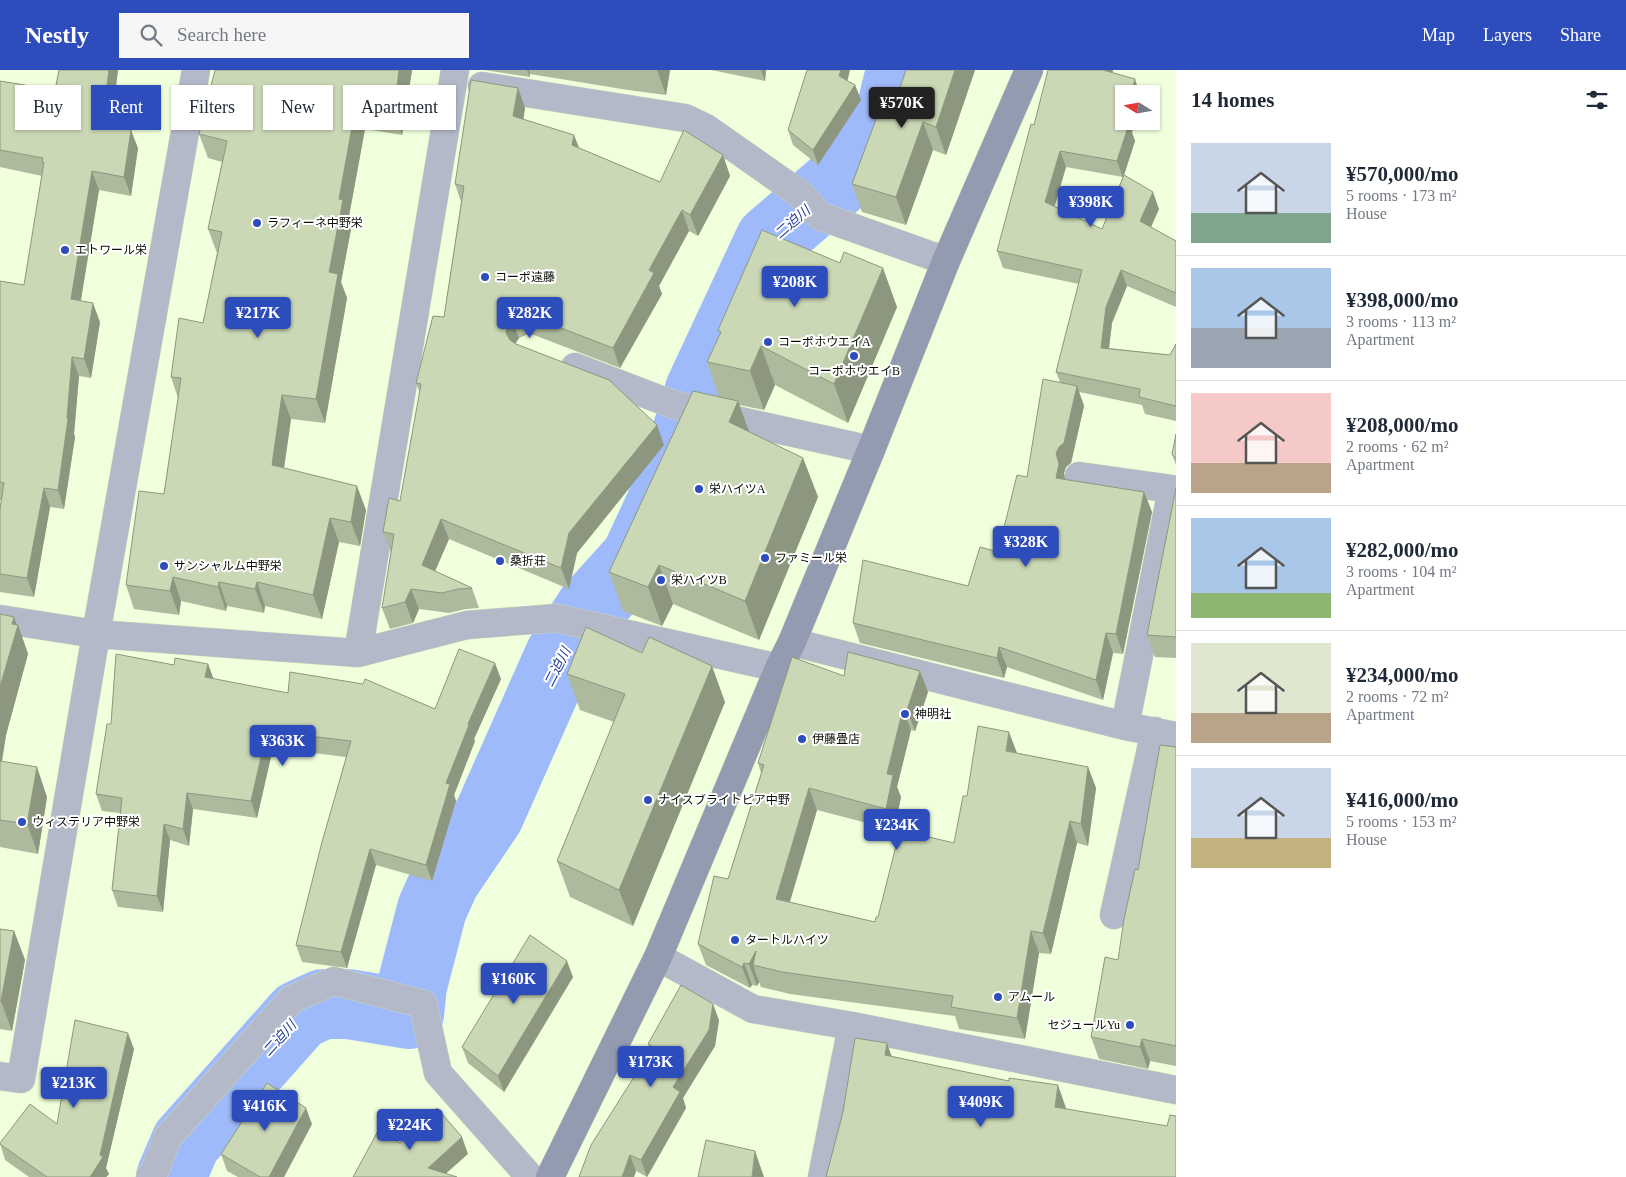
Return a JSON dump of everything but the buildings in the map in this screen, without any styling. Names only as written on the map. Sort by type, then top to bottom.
[{"type":"street","points":[[0,1076],[21,1079],[96,634],[196,70]]},
{"type":"street","points":[[550,1177],[658,957],[778,668],[792,642],[946,261],[1029,70]]},
{"type":"street","points":[[358,653],[454,76],[685,118],[706,128],[800,194],[820,216],[946,261]]},
{"type":"street","points":[[548,357],[669,403],[704,413],[871,450]]},
{"type":"street","points":[[1079,476],[1172,489],[1125,726]]},
{"type":"street","points":[[0,619],[96,634],[358,653],[467,625],[556,618],[778,668]]},
{"type":"street","points":[[792,642],[1125,726],[1165,734],[1114,915]]},
{"type":"street","points":[[658,957],[753,1009],[852,1026],[1176,1090]]},
{"type":"street","points":[[150,1177],[155,1170],[168,1137],[292,999],[334,981],[423,1004],[438,1073],[530,1177]]},
{"type":"street","points":[[822,1177],[852,1026]]},
{"type":"waterway","name":"二迫川","points":[[171,1177],[186,1142],[299,1015],[323,1004],[348,1004],[409,1014],[412,986],[432,909],[445,880],[489,815],[560,655],[590,609],[636,558],[673,478],[700,390],[770,240],[848,173],[890,116],[901,70]]},
{"type":"place","name":"ラフィーネ中野栄","points":[[257,223]]},
{"type":"place","name":"エトワール栄","points":[[65,250]]},
{"type":"place","name":"コーポ遠藤","points":[[485,277]]},
{"type":"place","name":"コーポホウエイA","points":[[768,342]]},
{"type":"place","name":"コーポホウエイB","points":[[854,356]]},
{"type":"place","name":"栄ハイツA","points":[[699,489]]},
{"type":"place","name":"ファミール栄","points":[[765,558]]},
{"type":"place","name":"桑折荘","points":[[500,561]]},
{"type":"place","name":"サンシャルム中野栄","points":[[164,566]]},
{"type":"place","name":"栄ハイツB","points":[[661,580]]},
{"type":"place","name":"神明社","points":[[905,714]]},
{"type":"place","name":"伊藤畳店","points":[[802,739]]},
{"type":"place","name":"ナイスブライトピア中野","points":[[648,800]]},
{"type":"place","name":"ウィステリア中野栄","points":[[22,822]]},
{"type":"place","name":"タートルハイツ","points":[[735,940]]},
{"type":"place","name":"アムール","points":[[998,997]]},
{"type":"place","name":"セジュールYu","points":[[1130,1025]]}]
